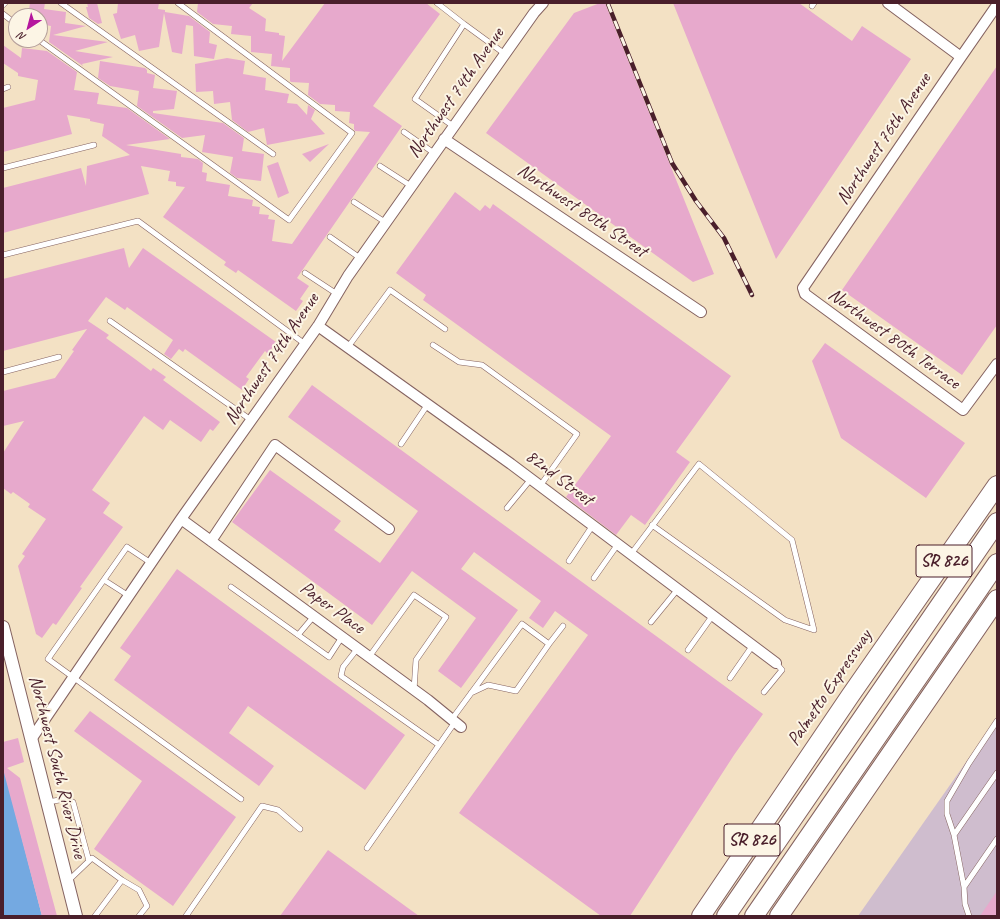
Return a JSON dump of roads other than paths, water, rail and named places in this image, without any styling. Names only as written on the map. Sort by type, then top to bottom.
[{"type":"highway","name":"Palmetto Expressway","points":[[701,916],[890,637],[997,485]]},
{"type":"highway","points":[[726,916],[997,522]]},
{"type":"highway","points":[[754,916],[997,563]]},
{"type":"highway","points":[[779,916],[997,599]]},
{"type":"street","name":"Northwest 74th Avenue","points":[[32,738],[181,519],[318,326],[360,258],[534,13],[543,3]]},
{"type":"street","points":[[888,3],[961,56]]},
{"type":"street","name":"Northwest 76th Avenue","points":[[805,294],[803,288],[997,5]]},
{"type":"street","name":"Northwest 80th Street","points":[[444,139],[701,312]]},
{"type":"street","name":"Northwest 80th Terrace","points":[[805,294],[963,410],[997,364]]},
{"type":"street","name":"82nd Street","points":[[318,326],[531,479],[776,663]]},
{"type":"street","points":[[211,541],[275,445],[389,529]]},
{"type":"street","name":"Paper Place","points":[[181,519],[358,648],[456,723]]},
{"type":"street","name":"Northwest South River Drive","points":[[3,627],[76,916]]},
{"type":"lane","points":[[61,3],[274,154]]},
{"type":"lane","points":[[48,46],[289,220],[352,133],[178,3]]},
{"type":"lane","points":[[437,3],[505,54]]},
{"type":"lane","points":[[453,126],[415,99],[464,24]]},
{"type":"lane","points":[[404,132],[434,153]]},
{"type":"lane","points":[[3,168],[94,145]]},
{"type":"lane","points":[[380,166],[411,186]]},
{"type":"lane","points":[[354,202],[386,222]]},
{"type":"lane","points":[[3,255],[138,221],[305,344]]},
{"type":"lane","points":[[330,237],[360,258]]},
{"type":"lane","points":[[305,273],[337,294]]},
{"type":"lane","points":[[348,347],[390,290],[445,329]]},
{"type":"lane","points":[[110,321],[251,420]]},
{"type":"lane","points":[[433,345],[459,362],[482,365],[577,434],[540,486]]},
{"type":"lane","points":[[3,372],[59,357]]},
{"type":"lane","points":[[401,444],[428,404]]},
{"type":"lane","points":[[631,554],[652,525],[699,464],[792,540],[814,630],[785,620],[652,525]]},
{"type":"lane","points":[[507,508],[531,479]]},
{"type":"lane","points":[[569,561],[593,525]]},
{"type":"lane","points":[[594,578],[618,544]]},
{"type":"lane","points":[[151,563],[127,547],[48,659],[241,799]]},
{"type":"lane","points":[[104,580],[128,596]]},
{"type":"lane","points":[[231,587],[329,657],[342,637]]},
{"type":"lane","points":[[651,622],[678,589]]},
{"type":"lane","points":[[369,657],[414,595],[446,617],[416,660],[414,690]]},
{"type":"lane","points":[[688,650],[713,615]]},
{"type":"lane","points":[[298,635],[314,616]]},
{"type":"lane","points":[[367,848],[456,723],[471,693],[522,624],[549,644]]},
{"type":"lane","points":[[471,693],[488,685],[516,691],[563,626]]},
{"type":"lane","points":[[730,678],[753,645]]},
{"type":"lane","points":[[358,648],[343,667],[342,676],[439,746]]},
{"type":"lane","points":[[764,692],[782,670],[776,663]]},
{"type":"lane","points":[[969,916],[965,904],[964,887],[954,835],[947,814],[947,801],[969,763],[997,721]]},
{"type":"lane","points":[[954,835],[997,773]]},
{"type":"lane","points":[[48,802],[65,799],[73,802],[88,861]]},
{"type":"lane","points":[[186,916],[262,806],[278,810],[300,829]]},
{"type":"lane","points":[[964,887],[997,838]]},
{"type":"lane","points":[[68,882],[92,858],[122,880],[139,890],[147,906],[139,916]]},
{"type":"lane","points":[[95,916],[122,880]]},
{"type":"water","points":[[3,765],[42,916],[3,916]]},
{"type":"railway","points":[[608,4],[672,163],[696,201],[724,238],[752,295]]}]
